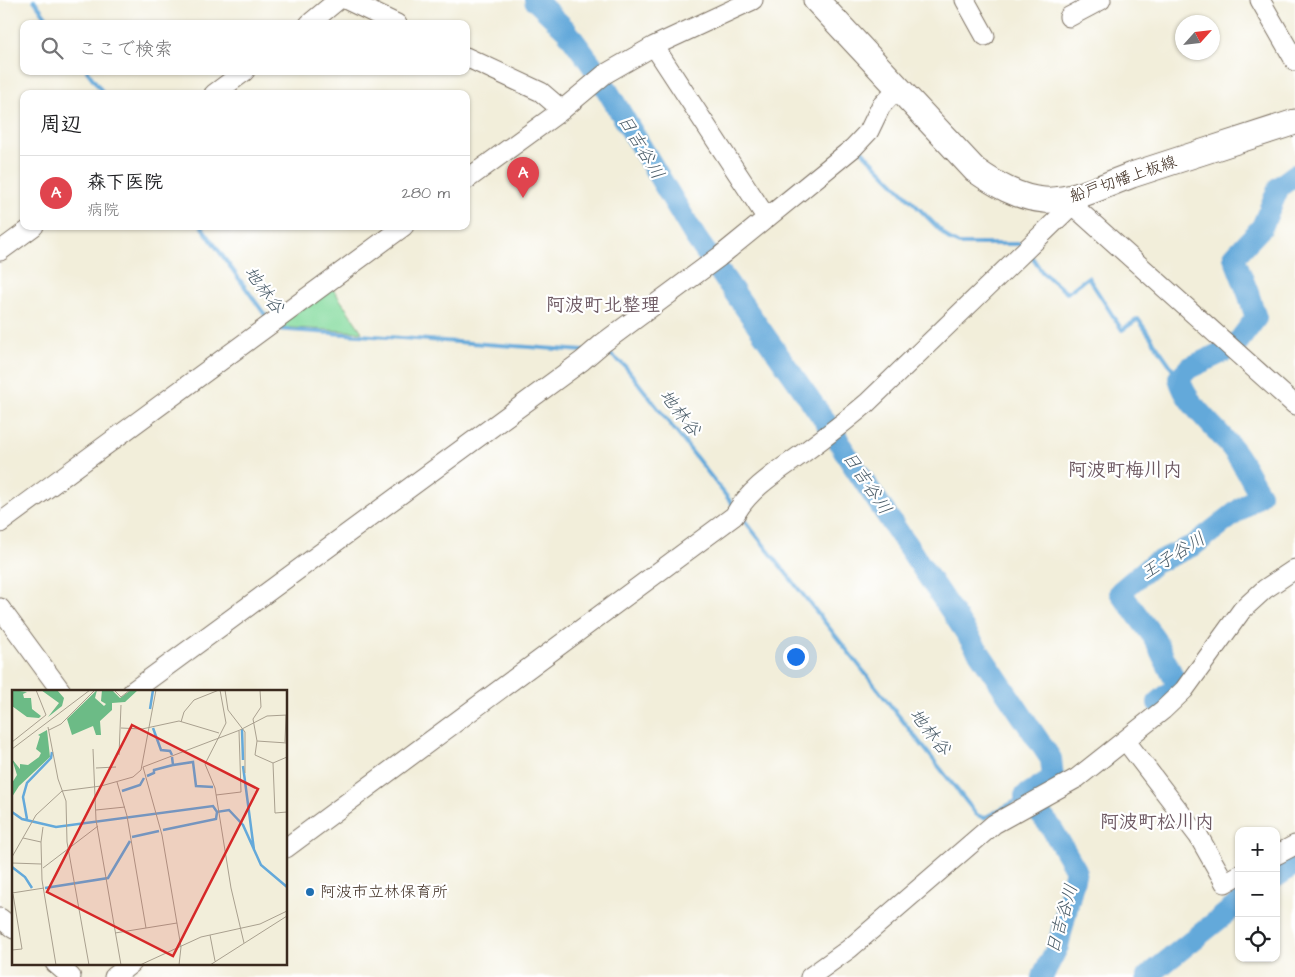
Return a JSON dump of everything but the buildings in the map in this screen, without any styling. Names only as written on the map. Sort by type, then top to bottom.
[{"type":"main road","name":"船戸切幡上板線","points":[[816,0],[975,170],[995,185],[1043,200],[1069,199],[1132,175],[1295,122]]},
{"type":"street","points":[[314,20],[338,0]]},
{"type":"street","points":[[347,0],[389,20]]},
{"type":"street","points":[[470,177],[562,110],[600,77],[654,46],[753,0]]},
{"type":"street","points":[[965,0],[985,36]]},
{"type":"street","points":[[1070,17],[1101,0]]},
{"type":"street","points":[[1260,0],[1295,61]]},
{"type":"street","points":[[654,46],[766,217]]},
{"type":"street","points":[[470,58],[541,92],[562,110]]},
{"type":"street","points":[[219,90],[240,75]]},
{"type":"street","points":[[134,690],[714,261],[853,148],[869,131],[881,106],[898,88]]},
{"type":"street","points":[[1069,199],[1079,211],[1295,405]]},
{"type":"street","points":[[288,847],[738,510],[757,487],[834,431],[1066,211],[1069,199]]},
{"type":"street","points":[[0,251],[29,230]]},
{"type":"street","points":[[0,523],[399,230]]},
{"type":"street","points":[[810,977],[849,949],[994,824],[1064,786],[1126,740],[1184,690],[1242,610],[1264,589],[1295,569]]},
{"type":"street","points":[[0,608],[60,690]]},
{"type":"street","points":[[1126,740],[1199,837],[1225,883],[1235,877]]},
{"type":"street","points":[[1280,853],[1295,845]]},
{"type":"street","points":[[0,918],[12,927]]},
{"type":"street","points":[[56,964],[71,977]]},
{"type":"street","points":[[114,977],[131,964]]},
{"type":"green space","points":[[331,286],[362,332],[278,327]]},
{"type":"waterway","name":"地林谷","points":[[34,0],[48,20]]},
{"type":"waterway","name":"日吉谷川","points":[[535,0],[566,30],[592,65],[696,238],[837,438],[849,459],[1051,759],[1053,778],[1025,796],[1051,827],[1076,870],[1058,946],[1042,977]]},
{"type":"waterway","name":"地林谷","points":[[90,75],[101,90]]},
{"type":"waterway","points":[[860,149],[950,240],[959,244],[1023,244]]},
{"type":"waterway","name":"王子谷川","points":[[1238,342],[1256,318],[1234,257],[1262,227],[1279,187],[1295,175]]},
{"type":"waterway","name":"地林谷","points":[[204,230],[268,319]]},
{"type":"waterway","points":[[1030,254],[1042,272],[1067,293],[1088,277],[1122,330],[1138,319],[1179,378]]},
{"type":"waterway","name":"地林谷","points":[[275,329],[584,351]]},
{"type":"waterway","name":"王子谷川","points":[[1158,703],[1178,686],[1153,636],[1120,592],[1153,564],[1194,545],[1260,494],[1234,451],[1195,408],[1179,378],[1189,368],[1225,351]]},
{"type":"waterway","name":"地林谷","points":[[601,353],[610,354],[625,366],[734,506]]},
{"type":"waterway","name":"地林谷","points":[[741,516],[977,815],[984,818],[1025,796]]},
{"type":"waterway","points":[[1280,874],[1295,864]]},
{"type":"waterway","points":[[1147,977],[1235,906]]},
{"type":"place","name":"森下医院","points":[[523,198]]},
{"type":"place","name":"阿波市立林保育所","points":[[310,892]]},
{"type":"district","name":"阿波町北整理","points":[[603,305]]},
{"type":"district","name":"阿波町梅川内","points":[[1125,470]]},
{"type":"district","name":"阿波町松川内","points":[[1157,822]]}]
